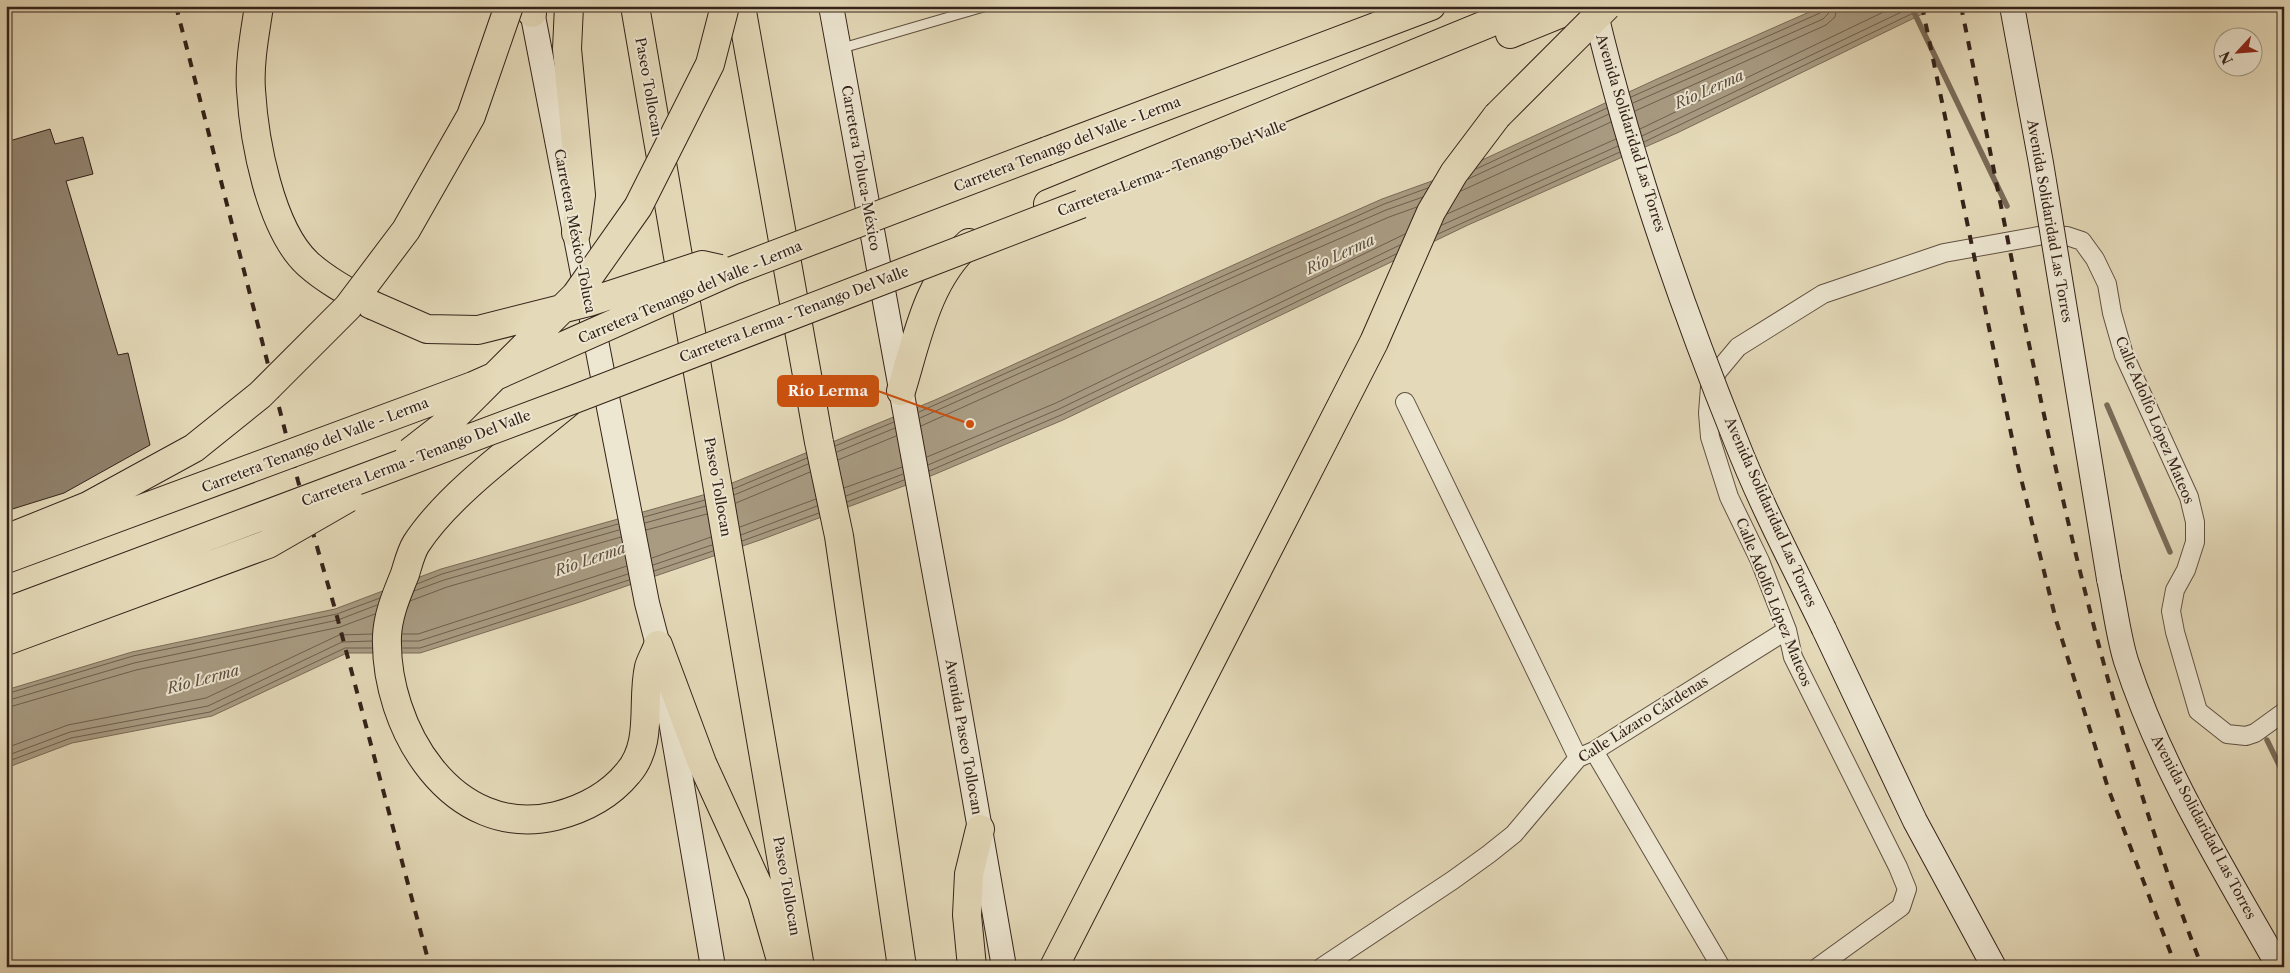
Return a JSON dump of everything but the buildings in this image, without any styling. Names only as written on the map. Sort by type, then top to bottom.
[{"type":"main road","points":[[259,6],[250,88],[259,154],[274,207],[288,236],[307,263],[339,287],[372,305],[427,329],[478,330],[589,302],[702,265],[732,271]]},
{"type":"main road","points":[[569,6],[568,49],[580,195],[576,233]]},
{"type":"main road","name":"Paseo Tollocan","points":[[635,6],[800,967]]},
{"type":"main road","points":[[6,641],[268,544],[351,496],[451,420],[576,295],[638,206],[710,64],[725,6]]},
{"type":"main road","points":[[741,6],[819,442],[839,536],[902,967]]},
{"type":"main road","name":"Carretera Toluca-México","points":[[831,6],[922,508]]},
{"type":"main road","name":"Carretera Tenango del Valle - Lerma","points":[[6,559],[473,386],[732,271],[1431,6]]},
{"type":"main road","points":[[902,398],[926,308],[937,284],[952,260],[969,243],[1011,220],[1531,6]]},
{"type":"main road","name":"Carretera Lerma - Tenango Del Valle","points":[[6,612],[572,400],[1081,204],[1579,6]]},
{"type":"main road","name":"Avenida Solidaridad Las Torres","points":[[1594,6],[1604,49],[1650,203],[1736,442],[1915,821],[1994,967]]},
{"type":"main road","points":[[1054,967],[1374,342],[1431,212],[1454,173],[1497,116],[1607,6]]},
{"type":"main road","name":"Avenida Solidaridad Las Torres","points":[[2012,6],[2041,163],[2109,579],[2126,660],[2162,753],[2218,859],[2279,967]]},
{"type":"main road","points":[[6,539],[88,506],[194,448],[260,395],[348,307],[406,230],[471,116],[526,8]]},
{"type":"main road","name":"Carretera México-Toluca","points":[[526,8],[576,233],[646,603],[658,644]]},
{"type":"main road","points":[[572,400],[438,515],[415,545],[392,607],[387,635],[388,664],[394,694],[403,723],[430,768],[448,788],[472,806],[492,815],[511,818],[549,817],[585,806],[616,785],[629,772],[642,744],[649,668],[658,644]]},
{"type":"main road","name":"Avenida Paseo Tollocan","points":[[922,508],[1004,967]]},
{"type":"main road","points":[[658,644],[713,967]]},
{"type":"main road","points":[[658,644],[702,763],[762,894],[784,967]]},
{"type":"main road","points":[[972,967],[967,916],[969,874],[980,829]]},
{"type":"street","name":"Calle Adolfo López Mateos","points":[[1818,967],[1901,908],[1908,889],[1793,658],[1787,630],[1760,561],[1729,497],[1710,437],[1708,413],[1710,388],[1718,370],[1738,347],[1823,294],[1944,253],[2044,235],[2067,236],[2082,241],[2095,259],[2107,284],[2112,313],[2124,355],[2188,496],[2195,522],[2195,542],[2186,570],[2175,590],[2171,611],[2174,632],[2198,710],[2227,734],[2246,736],[2255,733],[2284,712]]},
{"type":"street","points":[[1405,402],[1578,758]]},
{"type":"street","name":"Calle Lázaro Cárdenas","points":[[1322,967],[1453,880],[1514,834],[1578,758],[1594,751],[1787,630]]},
{"type":"street","points":[[1594,751],[1721,967]]},
{"type":"lane","points":[[839,49],[987,6]]},
{"type":"water","points":[[1823,6],[1939,6],[1677,133],[1468,225],[1063,420],[933,475],[763,539],[577,603],[420,653],[347,653],[212,716],[72,743],[6,768],[6,690],[132,652],[335,609],[441,569],[703,495],[935,400],[1382,199],[1454,173],[1657,79]]},
{"type":"waterway","points":[[1911,6],[2007,206]]},
{"type":"waterway","points":[[2107,405],[2170,552]]},
{"type":"waterway","points":[[2267,740],[2284,775]]},
{"type":"railway","points":[[176,6],[298,481],[335,609],[430,967]]},
{"type":"railway","points":[[1922,6],[2017,462],[2056,620],[2108,788],[2176,967]]},
{"type":"railway","points":[[1961,6],[2035,371],[2090,613],[2123,732],[2160,851],[2202,967]]},
{"type":"place","name":"Río Lerma","points":[[970,424]]}]
